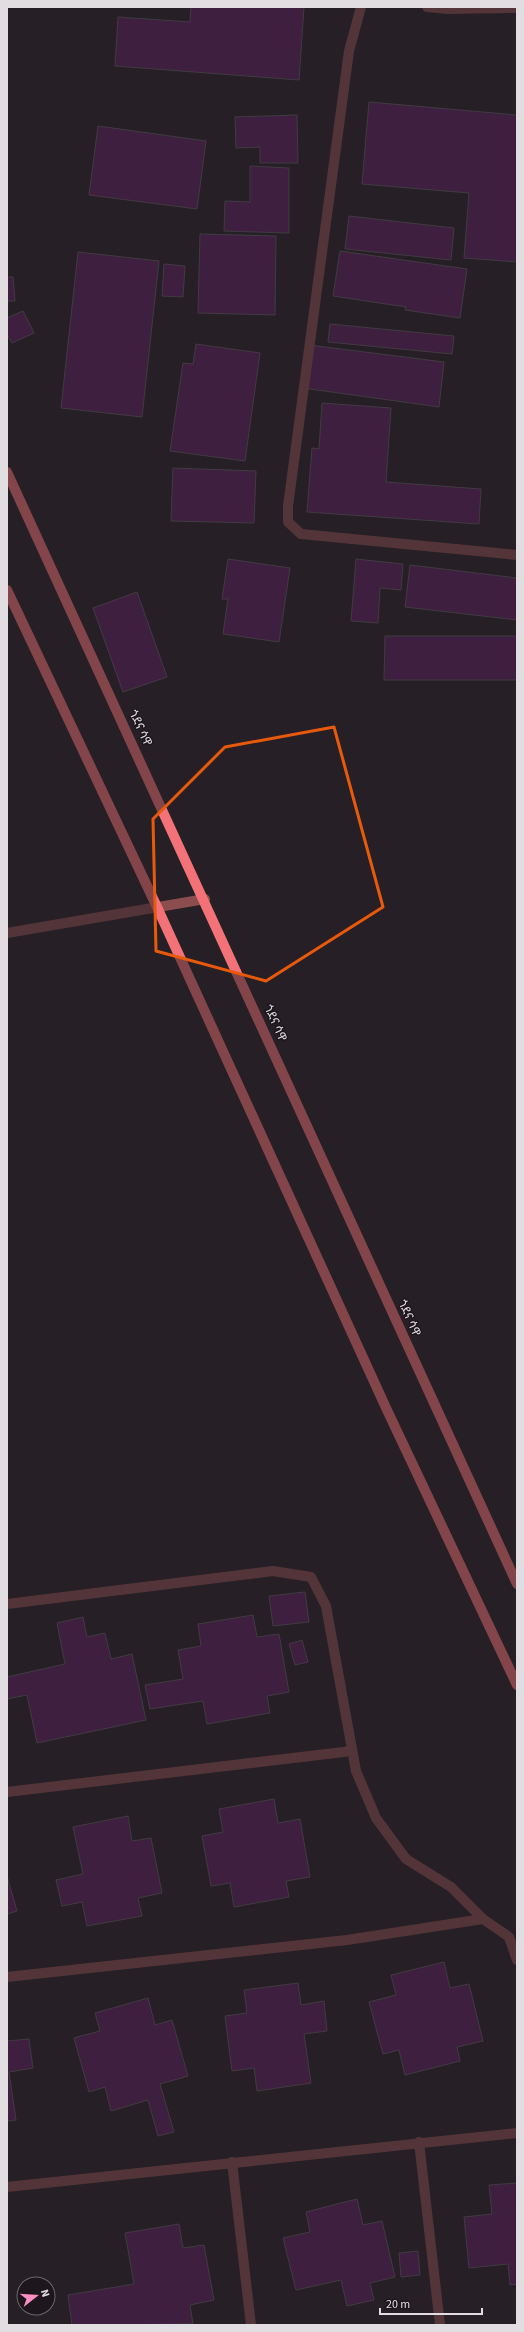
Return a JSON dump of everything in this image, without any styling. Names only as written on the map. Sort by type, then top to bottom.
[{"type":"main road","name":"ጎደና ሳዋ","points":[[7,472],[205,899],[517,1584]]},
{"type":"main road","points":[[7,590],[157,907],[387,1410],[517,1685]]},
{"type":"street","points":[[361,7],[349,51],[288,506],[288,522],[301,534],[517,555]]},
{"type":"street","points":[[427,7],[448,9],[515,9]]},
{"type":"street","points":[[7,932],[205,899]]},
{"type":"street","points":[[7,1604],[273,1571],[311,1577],[326,1606],[356,1771],[376,1818],[406,1860],[451,1887],[483,1919],[509,1937],[517,1960]]},
{"type":"street","points":[[7,1792],[352,1751]]},
{"type":"street","points":[[7,1977],[347,1940],[483,1919]]},
{"type":"street","points":[[7,2187],[419,2142],[517,2133]]},
{"type":"street","points":[[419,2142],[440,2325]]},
{"type":"street","points":[[232,2162],[252,2325]]},
{"type":"highlighted area","points":[[334,727],[383,907],[266,981],[156,951],[153,819],[225,747]]},
{"type":"building","points":[[191,7],[304,7],[299,80],[115,66],[118,17],[190,22]]},
{"type":"building","points":[[369,102],[517,115],[517,262],[464,258],[469,193],[362,184]]},
{"type":"building","points":[[297,115],[298,163],[260,163],[260,147],[236,148],[235,117]]},
{"type":"building","points":[[98,126],[206,141],[197,209],[89,195]]},
{"type":"building","points":[[250,166],[289,168],[289,233],[224,231],[225,201],[250,202]]},
{"type":"building","points":[[349,216],[454,228],[451,260],[345,249]]},
{"type":"building","points":[[200,234],[276,236],[275,315],[198,313]]},
{"type":"building","points":[[340,251],[467,269],[460,318],[405,310],[406,307],[333,296]]},
{"type":"building","points":[[78,252],[159,261],[142,417],[61,408]]},
{"type":"building","points":[[164,264],[185,266],[183,297],[162,296]]},
{"type":"building","points":[[7,277],[13,277],[15,301],[7,301]]},
{"type":"building","points":[[23,311],[34,333],[12,343],[7,334],[7,318]]},
{"type":"building","points":[[330,324],[454,336],[452,354],[328,342]]},
{"type":"building","points":[[196,344],[260,353],[245,461],[170,451],[183,363],[193,364]]},
{"type":"building","points":[[309,345],[444,362],[439,407],[303,388]]},
{"type":"building","points":[[322,403],[391,408],[386,482],[481,489],[479,524],[307,512],[312,448],[319,449]]},
{"type":"building","points":[[173,468],[256,471],[254,523],[171,521]]},
{"type":"building","points":[[228,559],[290,568],[279,642],[223,634],[228,599],[222,599]]},
{"type":"building","points":[[356,559],[403,564],[401,590],[380,588],[378,623],[351,621]]},
{"type":"building","points":[[410,565],[517,578],[517,620],[405,607]]},
{"type":"building","points":[[137,592],[167,677],[123,692],[93,608]]},
{"type":"building","points":[[385,636],[517,636],[517,680],[384,680]]},
{"type":"building","points":[[305,1592],[309,1622],[273,1626],[269,1596]]},
{"type":"building","points":[[253,1615],[257,1637],[279,1634],[289,1692],[267,1696],[270,1713],[207,1724],[203,1701],[150,1709],[145,1685],[183,1679],[178,1650],[201,1646],[198,1624]]},
{"type":"building","points":[[83,1617],[87,1637],[105,1633],[111,1659],[132,1654],[146,1720],[37,1743],[27,1695],[7,1699],[7,1677],[65,1664],[57,1623]]},
{"type":"building","points":[[302,1640],[308,1662],[295,1665],[289,1644]]},
{"type":"building","points":[[274,1799],[278,1823],[300,1819],[310,1877],[286,1881],[289,1897],[234,1907],[230,1883],[211,1886],[202,1836],[223,1832],[219,1809]]},
{"type":"building","points":[[128,1816],[132,1841],[151,1838],[162,1893],[138,1898],[142,1916],[87,1926],[82,1902],[62,1906],[56,1880],[83,1874],[73,1827]]},
{"type":"building","points":[[7,1876],[17,1911],[7,1914]]},
{"type":"building","points":[[444,1962],[450,1988],[469,1984],[483,2041],[457,2047],[460,2061],[405,2075],[399,2050],[383,2054],[369,2002],[396,1995],[391,1975]]},
{"type":"building","points":[[298,1983],[301,2005],[324,2001],[327,2031],[304,2034],[311,2083],[257,2091],[254,2068],[232,2071],[225,2016],[247,2013],[244,1990]]},
{"type":"building","points":[[148,1998],[155,2025],[172,2020],[188,2076],[160,2084],[174,2132],[158,2136],[148,2100],[111,2111],[105,2087],[89,2092],[74,2038],[100,2031],[95,2013]]},
{"type":"building","points":[[29,2039],[33,2068],[9,2072],[16,2120],[7,2121],[7,2041]]},
{"type":"building","points":[[517,2183],[517,2284],[510,2285],[508,2264],[469,2268],[464,2217],[492,2214],[489,2185]]},
{"type":"building","points":[[357,2199],[363,2225],[382,2221],[395,2277],[370,2283],[374,2300],[347,2306],[341,2280],[296,2290],[283,2238],[310,2232],[306,2212]]},
{"type":"building","points":[[179,2224],[183,2248],[204,2245],[214,2300],[190,2305],[193,2324],[72,2325],[68,2295],[134,2284],[125,2233]]},
{"type":"building","points":[[418,2251],[420,2275],[401,2277],[399,2253]]}]
